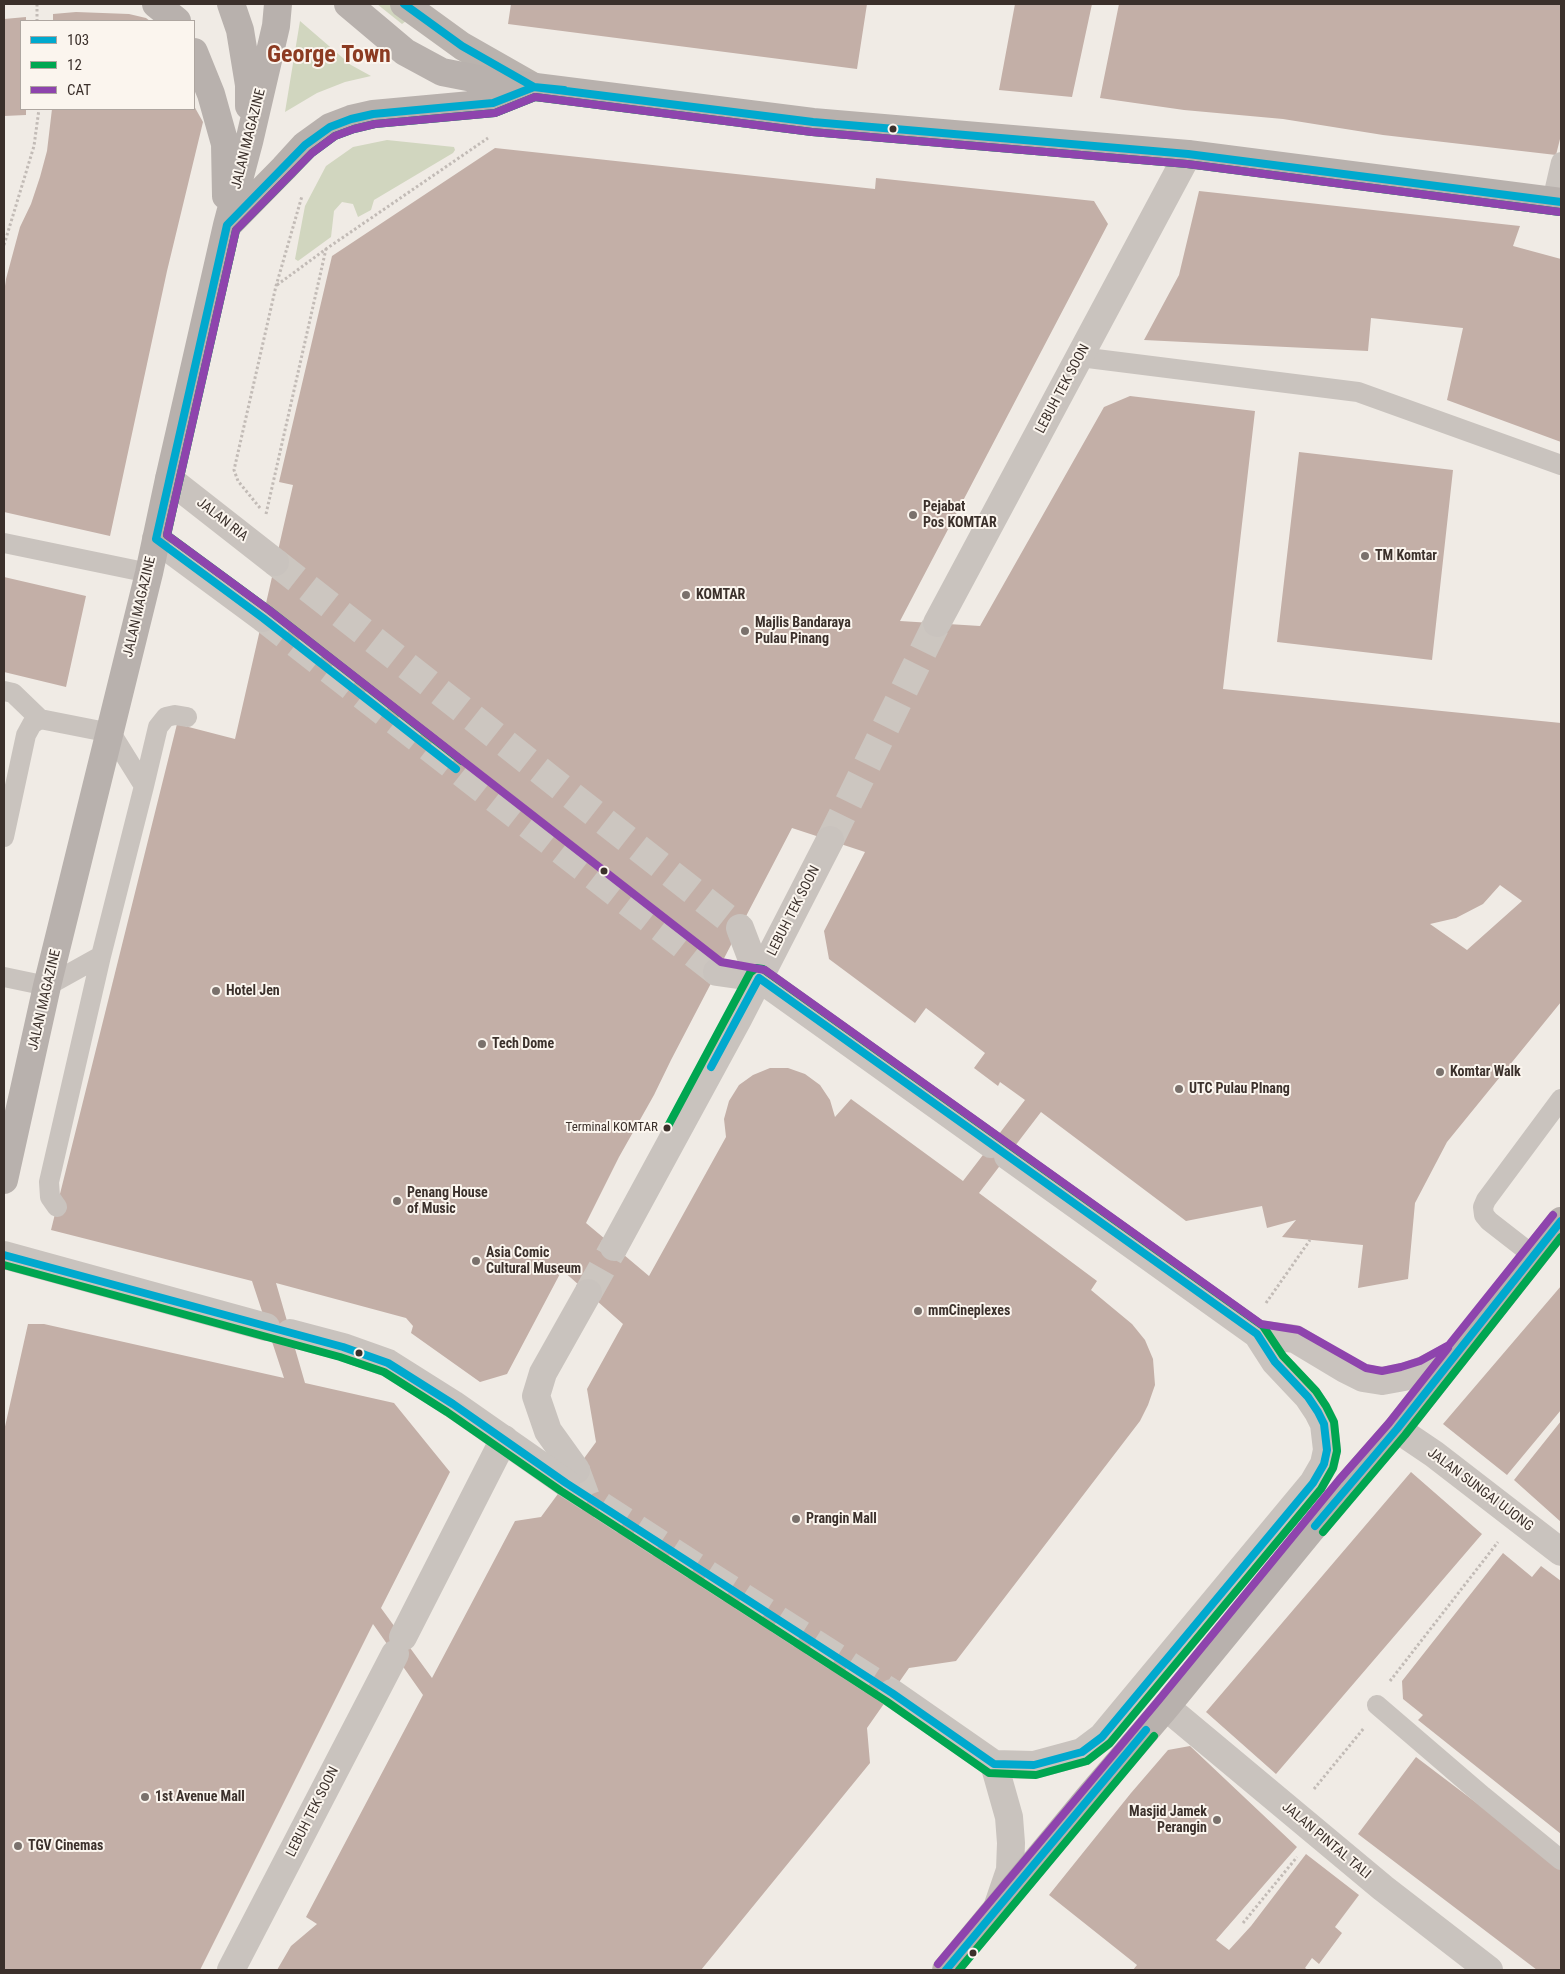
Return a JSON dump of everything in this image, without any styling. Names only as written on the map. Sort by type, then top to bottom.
[{"type":"main road","points":[[156,4],[175,20]]},
{"type":"main road","points":[[231,4],[240,30],[249,85],[249,142]]},
{"type":"main road","name":"JALAN MAGAZINE","points":[[4,1180],[47,986],[149,573],[169,478],[276,26],[278,4]]},
{"type":"main road","points":[[348,4],[405,52],[442,72],[488,81],[813,122],[1188,154],[1557,201]]},
{"type":"main road","points":[[404,4],[462,46],[534,87]]},
{"type":"main road","points":[[195,54],[211,94],[225,144],[228,225]]},
{"type":"main road","points":[[228,225],[305,145],[330,127],[351,119],[373,114],[493,103],[534,87]]},
{"type":"main road","points":[[946,1970],[1166,1707],[1347,1486],[1397,1429],[1561,1221]]},
{"type":"street","name":"LEBUH TEK SOON","points":[[937,623],[1188,154]]},
{"type":"street","name":"JALAN RIA","points":[[169,478],[270,558]]},
{"type":"street","points":[[156,539],[263,618]]},
{"type":"street","name":"LEBUH TEK SOON","points":[[614,1247],[759,978],[830,840]]},
{"type":"street","points":[[740,928],[759,978]]},
{"type":"street","points":[[717,972],[759,978],[1253,1331],[1276,1362],[1308,1397],[1324,1424],[1327,1450],[1324,1464],[1313,1483],[1102,1737],[1082,1752],[1034,1765],[994,1764],[892,1693]]},
{"type":"street","points":[[4,1255],[343,1347],[388,1363],[504,1439],[571,1476],[548,1431],[536,1396],[543,1373],[588,1293]]},
{"type":"street","points":[[1253,1331],[1295,1340],[1363,1378],[1382,1381],[1404,1377],[1424,1370],[1456,1353]]},
{"type":"street","name":"JALAN SUNGAI UJONG","points":[[1397,1429],[1434,1454],[1561,1552]]},
{"type":"street","name":"LEBUH TEK SOON","points":[[231,1970],[504,1439]]},
{"type":"street","name":"JALAN PINTAL TALI","points":[[1166,1707],[1316,1833],[1489,1970]]},
{"type":"street","points":[[994,1764],[1009,1817],[1011,1843],[1010,1870],[996,1910]]},
{"type":"lane","points":[[1557,201],[1561,162]]},
{"type":"lane","points":[[1080,357],[1358,392],[1561,465]]},
{"type":"lane","points":[[4,543],[149,573]]},
{"type":"lane","points":[[4,691],[17,696],[36,722],[111,733],[144,786]]},
{"type":"lane","points":[[57,1207],[50,1197],[49,1182],[101,956],[158,727],[166,717],[175,715],[186,717]]},
{"type":"lane","points":[[4,838],[26,735],[36,722]]},
{"type":"lane","points":[[4,977],[47,986],[101,956]]},
{"type":"lane","points":[[1534,1256],[1489,1221],[1484,1215],[1483,1207],[1486,1200],[1561,1099]]},
{"type":"lane","points":[[1377,1705],[1561,1860]]},
{"type":"path","points":[[37,4],[37,20]]},
{"type":"path","points":[[4,245],[34,146],[39,110]]},
{"type":"path","points":[[276,286],[326,249],[488,138]]},
{"type":"path","points":[[270,558],[272,525],[266,514],[238,481],[234,470],[276,286],[302,194]]},
{"type":"path","points":[[266,514],[326,249]]},
{"type":"path","points":[[1253,1331],[1310,1240]]},
{"type":"path","points":[[1294,1814],[1366,1726],[1394,1675],[1517,1518]]},
{"type":"path","points":[[1243,1924],[1316,1833]]},
{"type":"green space","points":[[377,4],[389,4],[405,17],[406,21],[402,24]]},
{"type":"green space","points":[[300,21],[351,65],[371,76],[345,82],[317,93],[285,112]]},
{"type":"green space","points":[[387,140],[454,147],[455,150],[453,153],[374,200],[371,210],[358,217],[353,204],[342,202],[334,211],[331,237],[298,261],[295,259],[305,206],[326,166],[353,147]]},
{"type":"building","points":[[511,4],[867,4],[857,69],[508,24]]},
{"type":"building","points":[[1015,4],[1092,4],[1072,97],[999,90]]},
{"type":"building","points":[[1119,4],[1561,4],[1561,135],[1556,155],[1383,135],[1283,119],[1184,110],[1100,98]]},
{"type":"building","points":[[76,12],[129,14],[149,20],[53,20],[53,14]]},
{"type":"building","points":[[26,17],[26,20],[20,20],[20,110],[26,110],[26,115],[4,116],[4,19]]},
{"type":"building","points":[[195,108],[203,122],[167,271],[110,536],[4,512],[4,293],[20,227],[31,204],[47,151],[52,110],[195,110]]},
{"type":"building","points":[[495,148],[875,189],[876,178],[1094,201],[1108,224],[900,621],[980,626],[1104,407],[1130,396],[1255,411],[1223,689],[1561,723],[1561,1002],[1447,1142],[1415,1203],[1408,1279],[1358,1288],[1363,1245],[1282,1237],[1296,1220],[1267,1228],[1262,1206],[1186,1221],[1041,1112],[979,1193],[1097,1281],[1091,1290],[1132,1324],[1145,1340],[1153,1359],[1155,1385],[1148,1405],[1140,1421],[956,1661],[909,1668],[867,1728],[870,1763],[701,1970],[277,1970],[291,1946],[317,1924],[306,1917],[423,1695],[373,1624],[200,1970],[4,1970],[4,1431],[28,1324],[44,1324],[284,1378],[252,1281],[51,1230],[177,724],[235,739],[293,485],[279,482],[332,256]],"holes":[[[792,828],[865,852],[824,931],[829,959],[915,1023],[926,1008],[985,1053],[974,1068],[998,1086],[1000,1082],[1025,1100],[963,1181],[851,1099],[835,1117],[830,1100],[820,1085],[805,1074],[788,1068],[770,1068],[753,1075],[739,1085],[729,1101],[724,1119],[726,1137],[649,1276],[586,1223]],[[1500,885],[1522,901],[1467,950],[1430,924],[1456,918],[1483,904]],[[562,1270],[623,1324],[587,1389],[596,1442],[541,1517],[515,1521],[432,1678],[381,1608],[450,1472],[394,1403],[305,1383],[276,1283],[406,1318],[413,1326],[411,1333],[480,1382],[507,1374]]]},
{"type":"building","points":[[1199,191],[1520,226],[1513,246],[1561,259],[1561,442],[1447,400],[1463,328],[1371,318],[1368,351],[1144,340],[1179,275]]},
{"type":"building","name":"TM Komtar","points":[[1299,452],[1453,470],[1432,660],[1277,642]]},
{"type":"building","points":[[4,577],[86,596],[66,687],[4,672]]},
{"type":"building","points":[[1561,1286],[1561,1410],[1507,1475],[1443,1424]]},
{"type":"building","points":[[1561,1421],[1561,1522],[1514,1480]]},
{"type":"building","points":[[1411,1472],[1482,1534],[1276,1774],[1206,1712]]},
{"type":"building","points":[[1503,1553],[1532,1577],[1541,1566],[1561,1581],[1561,1834],[1418,1720],[1423,1715],[1403,1699],[1402,1681]]},
{"type":"building","points":[[1190,1746],[1297,1847],[1216,1940],[1229,1950],[1251,1926],[1306,1854],[1359,1895],[1335,1927],[1342,1933],[1319,1964],[1312,1958],[1305,1968],[1308,1970],[1133,1970],[1137,1965],[1049,1895],[1168,1750]]},
{"type":"building","points":[[1416,1757],[1561,1867],[1561,1970],[1537,1970],[1358,1834]]},
{"type":"tunnel","points":[[275,562],[740,928]]},
{"type":"tunnel","points":[[263,618],[717,972]]},
{"type":"tunnel","points":[[830,840],[937,623]]},
{"type":"tunnel","points":[[588,1293],[614,1247]]},
{"type":"tunnel","points":[[576,1470],[586,1497]]},
{"type":"tunnel","points":[[566,1483],[892,1693]]},
{"type":"transit line","name":"103","points":[[404,4],[462,46],[534,87],[564,90]]},
{"type":"transit line","name":"103","points":[[456,769],[263,618],[156,539],[227,225],[305,145],[330,127],[351,119],[373,114],[493,103],[534,87],[813,122],[1188,154],[1561,202]]},
{"type":"transit line","name":"12","points":[[462,761],[269,610],[167,535],[236,230],[312,153],[335,136],[375,124],[495,113],[535,97],[812,132],[1187,164],[1560,212]]},
{"type":"transit line","name":"CAT","points":[[1553,1215],[1449,1345],[1420,1361],[1382,1371],[1366,1368],[1299,1330],[1261,1324],[765,970],[721,962],[269,610],[167,535],[236,230],[312,153],[335,136],[375,124],[495,113],[535,97],[812,132],[1187,164],[1560,212]]},
{"type":"transit line","name":"12","points":[[4,1265],[340,1357],[384,1372],[447,1412],[561,1491],[886,1701],[989,1773],[1036,1775],[1087,1761],[1110,1743],[1321,1489],[1333,1468],[1337,1451],[1334,1422],[1326,1406],[1316,1391],[1283,1356],[1263,1326],[763,969],[756,968],[750,973],[667,1128]]},
{"type":"transit line","name":"103","points":[[4,1255],[343,1347],[388,1363],[453,1404],[566,1483],[892,1693],[994,1764],[1034,1765],[1082,1752],[1102,1737],[1313,1483],[1324,1464],[1327,1450],[1324,1424],[1318,1412],[1308,1397],[1275,1362],[1257,1334],[759,978],[711,1067]]},
{"type":"transit line","name":"103","points":[[1315,1526],[1397,1429],[1561,1221]]},
{"type":"transit line","name":"12","points":[[1323,1532],[1405,1435],[1561,1237]]},
{"type":"transit line","name":"CAT","points":[[938,1964],[1158,1701],[1339,1480],[1389,1423],[1448,1348]]},
{"type":"transit line","name":"103","points":[[946,1970],[1146,1730]]},
{"type":"transit line","name":"12","points":[[959,1970],[1154,1736]]},
{"type":"place","name":"Pejabat Pos KOMTAR","points":[[913,515]]},
{"type":"place","name":"TM Komtar","points":[[1365,556]]},
{"type":"place","name":"KOMTAR","points":[[686,595]]},
{"type":"place","name":"Majlis Bandaraya Pulau Pinang","points":[[745,631]]},
{"type":"place","name":"Hotel Jen","points":[[216,991]]},
{"type":"place","name":"Tech Dome","points":[[482,1044]]},
{"type":"place","name":"Komtar Walk","points":[[1440,1072]]},
{"type":"place","name":"UTC Pulau PInang","points":[[1179,1089]]},
{"type":"place","name":"Terminal KOMTAR","points":[[667,1128]]},
{"type":"place","name":"Penang House of Music","points":[[397,1201]]},
{"type":"place","name":"Asia Comic Cultural Museum","points":[[476,1261]]},
{"type":"place","name":"mmCineplexes","points":[[918,1311]]},
{"type":"place","name":"Prangin Mall","points":[[796,1519]]},
{"type":"place","name":"1st Avenue Mall","points":[[145,1797]]},
{"type":"place","name":"Masjid Jamek Perangin","points":[[1217,1820]]},
{"type":"place","name":"TGV Cinemas","points":[[18,1846]]},
{"type":"district","name":"George Town","points":[[329,56]]}]
